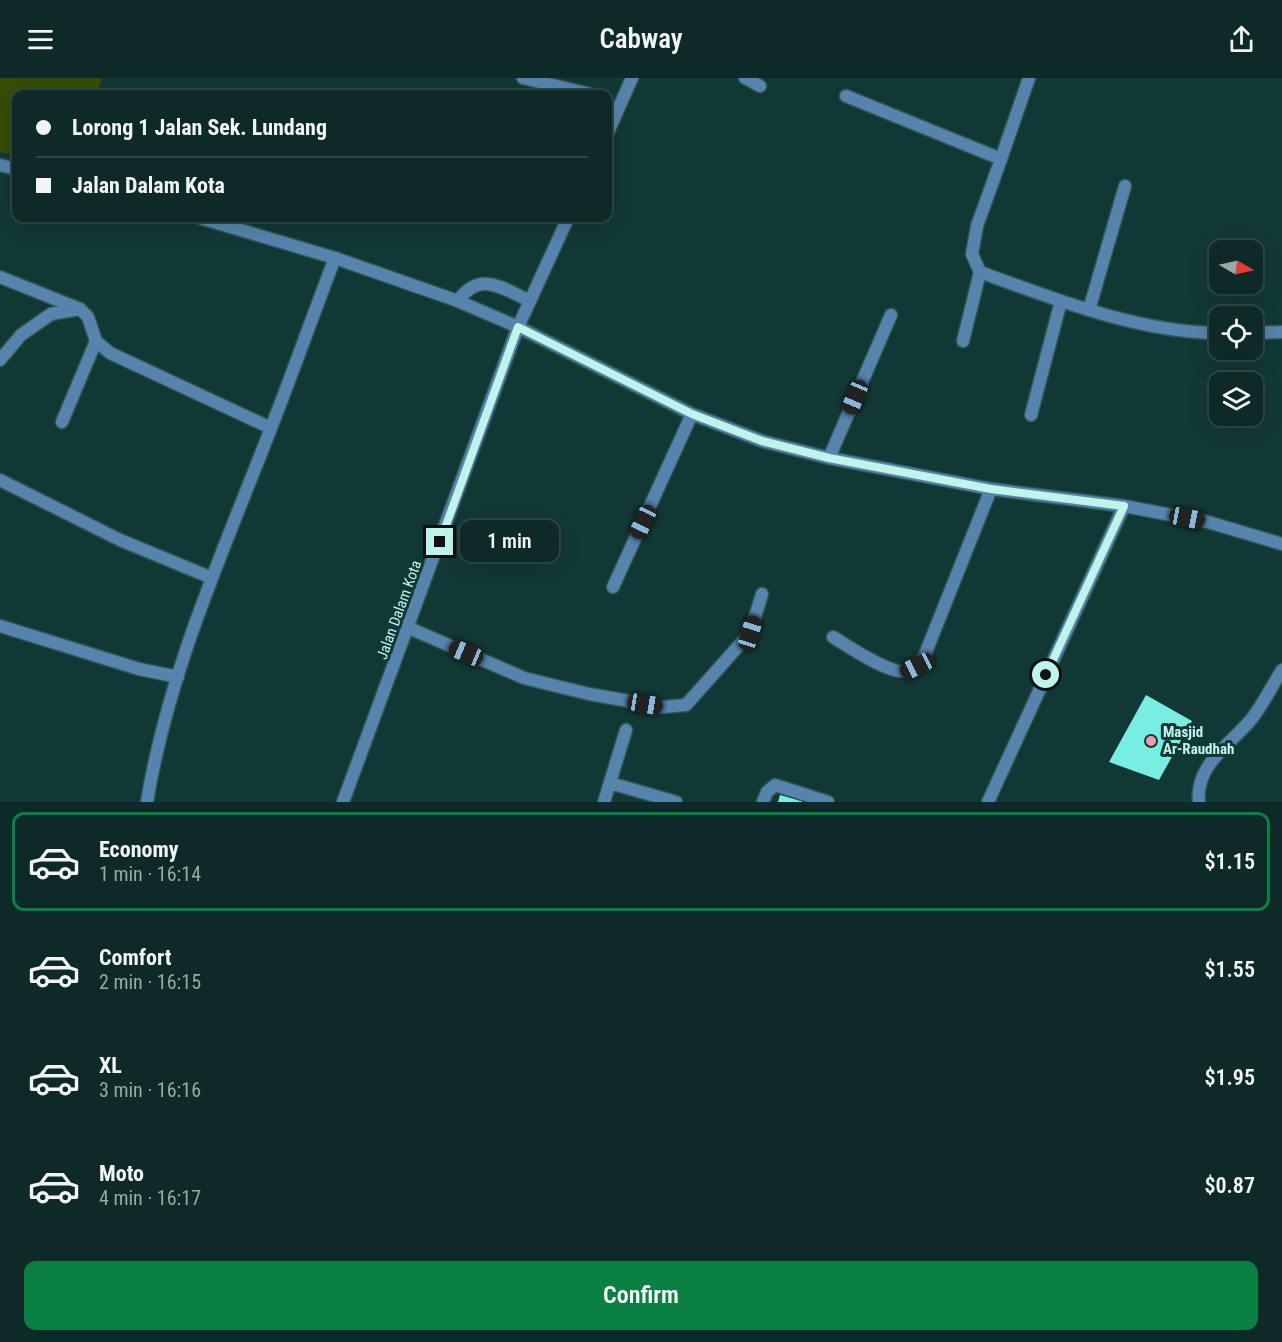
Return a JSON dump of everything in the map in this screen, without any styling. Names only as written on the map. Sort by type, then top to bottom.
[{"type":"street","points":[[523,78],[573,90]]},
{"type":"street","points":[[612,123],[632,78]]},
{"type":"street","points":[[745,78],[760,86]]},
{"type":"street","points":[[963,341],[980,272],[972,254],[977,226],[1029,78]]},
{"type":"street","points":[[846,96],[1001,159]]},
{"type":"street","points":[[612,100],[621,102]]},
{"type":"street","points":[[1089,310],[1125,186]]},
{"type":"street","points":[[213,222],[334,258],[458,301],[518,327],[692,414],[762,441],[829,458],[991,489],[1124,506],[1208,522],[1282,544]]},
{"type":"street","name":"Jalan Dalam Kota","points":[[343,802],[518,327],[566,222]]},
{"type":"street","points":[[147,802],[178,677],[212,578],[334,258]]},
{"type":"street","points":[[980,272],[1089,310],[1162,327],[1209,332]]},
{"type":"street","points":[[0,277],[80,309],[88,317],[96,342],[110,353],[271,428]]},
{"type":"street","points":[[458,301],[468,288],[478,284],[493,284],[530,301]]},
{"type":"street","points":[[1031,415],[1061,301]]},
{"type":"street","points":[[0,360],[21,335],[51,314],[80,309]]},
{"type":"street","points":[[829,458],[891,315]]},
{"type":"street","points":[[1263,333],[1282,333]]},
{"type":"street","points":[[62,422],[96,342]]},
{"type":"street","points":[[613,587],[692,414]]},
{"type":"street","points":[[0,480],[120,540],[212,578]]},
{"type":"street","points":[[833,637],[887,668],[906,671],[917,666],[924,657],[991,489]]},
{"type":"street","points":[[988,802],[1124,506]]},
{"type":"street","points":[[409,628],[524,678],[589,694],[663,707],[686,705],[750,633],[762,594]]},
{"type":"street","points":[[0,626],[139,669],[178,677]]},
{"type":"street","points":[[1199,802],[1198,789],[1202,775],[1250,720],[1282,670]]},
{"type":"street","points":[[604,802],[626,730]]},
{"type":"street","points":[[610,783],[676,802]]},
{"type":"street","points":[[764,802],[767,792],[775,785],[828,802]]},
{"type":"green space","points":[[0,78],[102,78],[98,90],[12,90],[12,155],[0,152]]},
{"type":"building","name":"Masjid Ar-Raudhah","points":[[1146,695],[1192,721],[1159,780],[1109,762]]},
{"type":"building","points":[[780,795],[802,801],[802,802],[778,802]]},
{"type":"place","name":"Masjid Ar-Raudhah","points":[[1151,741]]},
{"type":"route","points":[[440,542],[518,327],[692,414],[762,441],[829,458],[991,489],[1124,506],[1046,675]]}]
